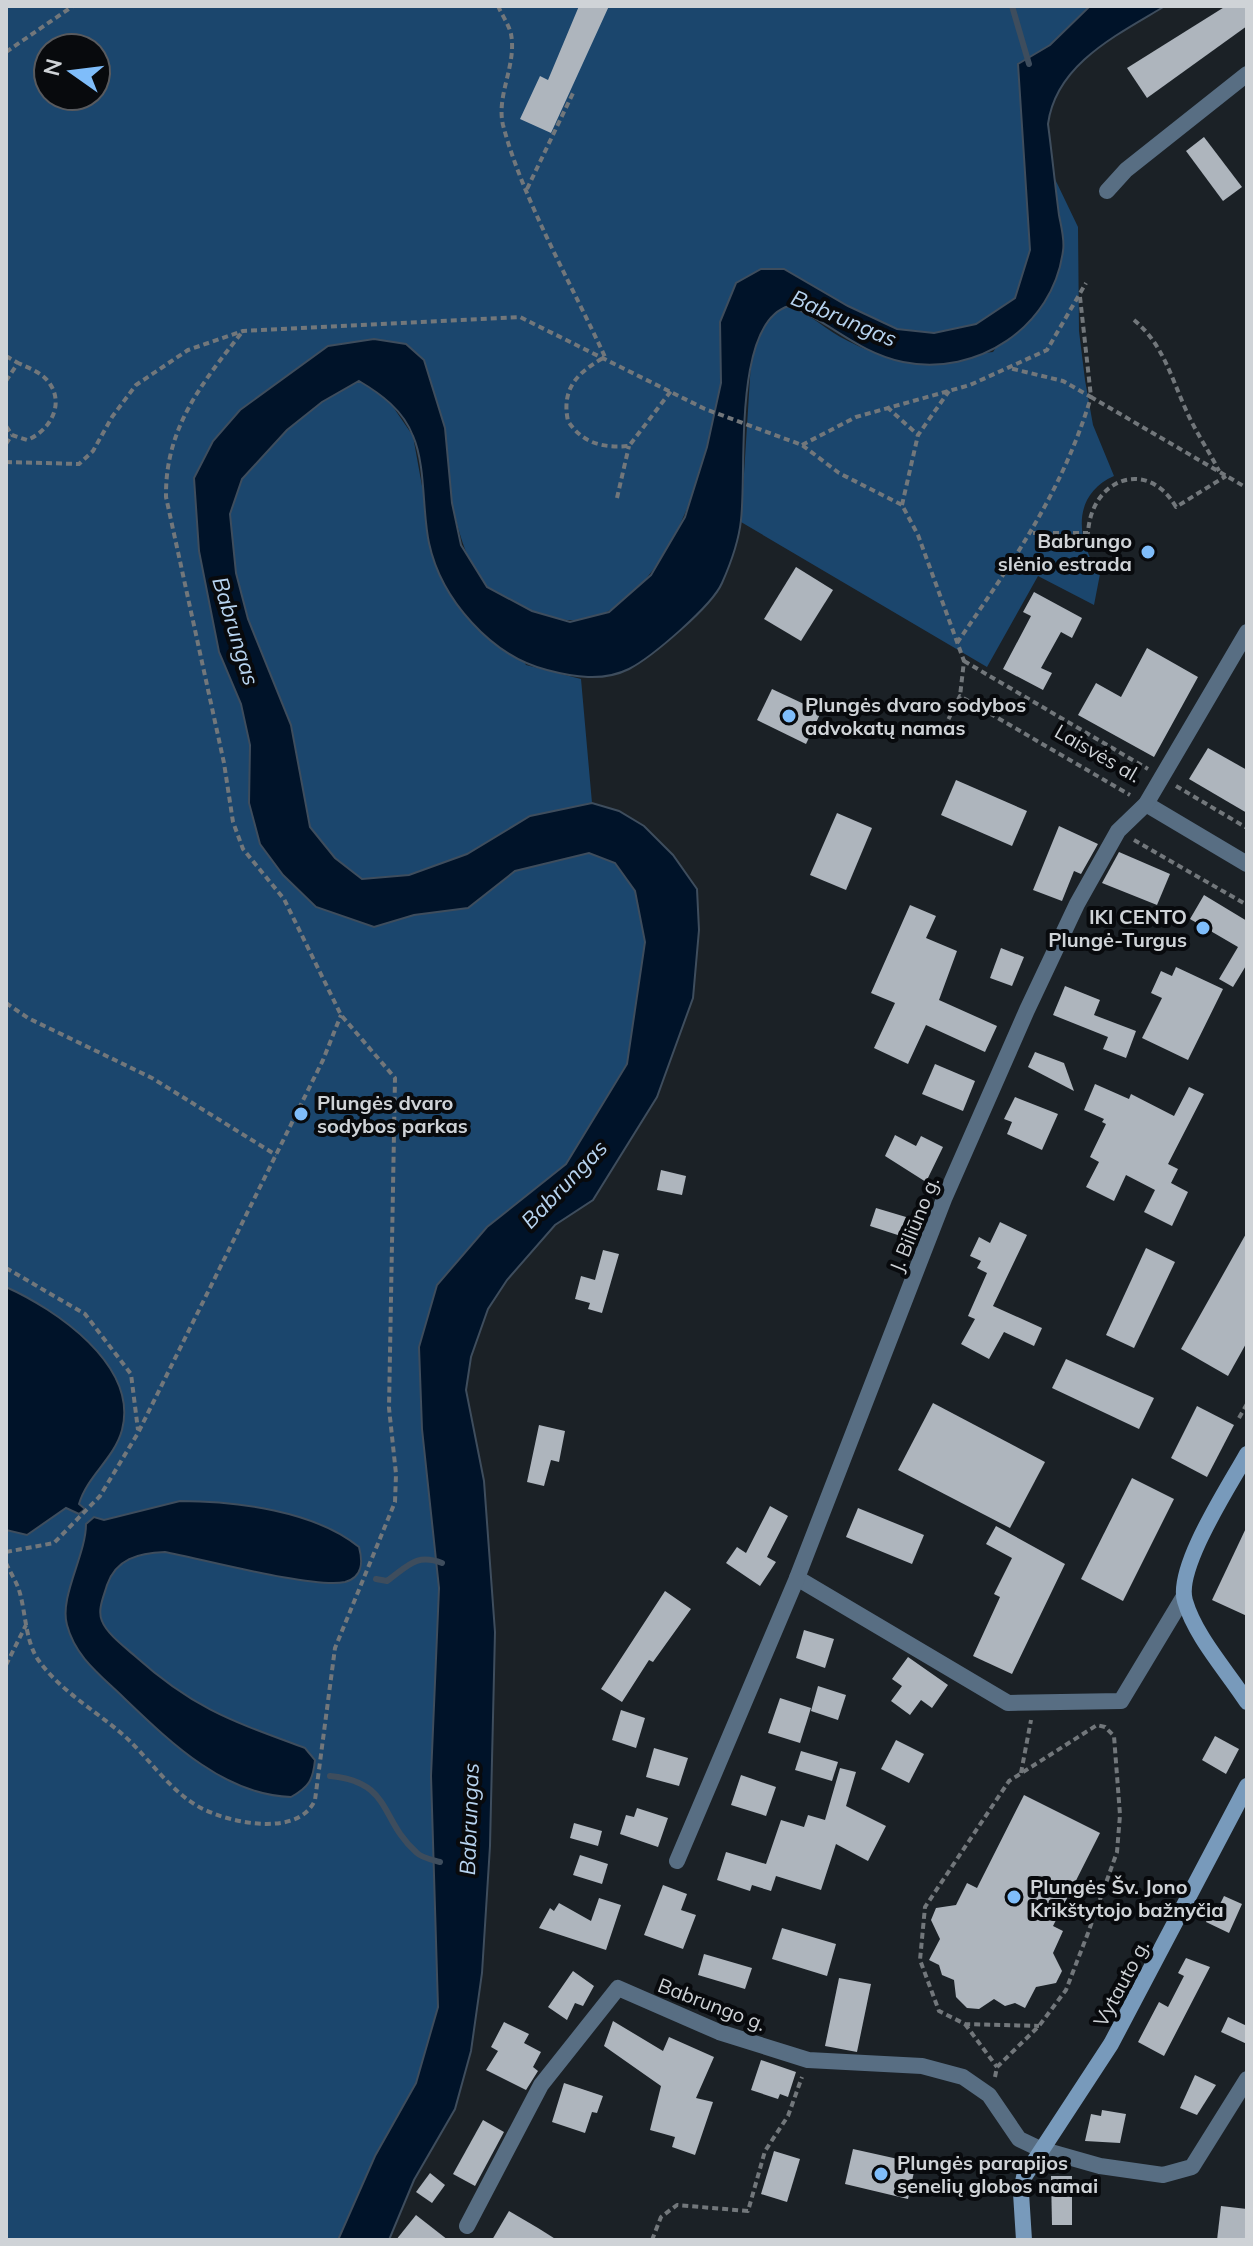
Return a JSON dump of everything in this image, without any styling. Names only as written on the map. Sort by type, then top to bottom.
[{"type":"main road","points":[[1247,1454],[1198,1546],[1187,1572],[1183,1598],[1247,1702]]},
{"type":"main road","name":"Vytauto g.","points":[[1024,2240],[1021,2193],[1024,2177],[1111,2044],[1247,1786]]},
{"type":"street","points":[[1107,191],[1126,170],[1247,74]]},
{"type":"street","name":"J. Biliūno g.","points":[[677,1861],[797,1578],[950,1185],[1052,957],[1118,831],[1146,804],[1247,632]]},
{"type":"street","name":"Laisvės al.","points":[[1146,804],[1247,864]]},
{"type":"street","points":[[797,1578],[972,1685],[1008,1703],[1121,1701],[1183,1598]]},
{"type":"street","name":"Babrungo g.","points":[[467,2226],[541,2085],[618,1988],[719,2032],[808,2060],[922,2066],[963,2077],[989,2095],[1009,2129],[1019,2139],[1040,2149],[1100,2166],[1163,2175],[1192,2167],[1247,2079]]},
{"type":"path","points":[[6,52],[73,6]]},
{"type":"path","points":[[498,6],[510,32],[511,45],[502,122],[527,189],[605,357]]},
{"type":"path","points":[[527,189],[574,91]]},
{"type":"path","points":[[802,445],[856,417],[949,391],[1047,350],[1086,283]]},
{"type":"path","points":[[957,643],[1033,533],[1077,444],[1091,397],[1080,297]]},
{"type":"path","points":[[6,462],[79,464],[93,451],[112,417],[136,385],[188,350],[243,331],[520,317],[705,409],[757,431],[802,445],[839,473],[902,505],[914,525],[964,661],[960,696],[944,728]]},
{"type":"path","points":[[1134,320],[1150,334],[1163,353],[1188,414],[1220,473]]},
{"type":"path","points":[[6,1563],[19,1590],[37,1658],[56,1680],[126,1737],[179,1792],[202,1809],[252,1822],[287,1825],[309,1814],[315,1800],[335,1648],[389,1520],[396,1474],[389,1408],[395,1078],[341,1015],[284,899],[243,849],[233,822],[224,763],[166,497],[165,465],[178,427],[204,381],[243,331]]},
{"type":"path","points":[[6,356],[38,372],[51,385],[56,403],[51,420],[39,435],[27,440],[12,435],[6,426]]},
{"type":"path","points":[[605,357],[575,378],[567,392],[568,421],[588,441],[606,447],[629,446]]},
{"type":"path","points":[[6,381],[18,363]]},
{"type":"path","points":[[1009,368],[1063,381],[1247,488]]},
{"type":"path","points":[[617,498],[629,446],[671,391]]},
{"type":"path","points":[[902,505],[918,435],[949,391]]},
{"type":"path","points":[[887,407],[918,435]]},
{"type":"path","points":[[6,444],[12,435]]},
{"type":"path","points":[[1033,533],[1088,533],[1094,501],[1119,481],[1134,479],[1153,483],[1169,495],[1176,507],[1226,476]]},
{"type":"path","points":[[964,661],[1247,828]]},
{"type":"path","name":"Laisvės al.","points":[[960,696],[1146,804]]},
{"type":"path","points":[[1118,831],[1247,905]]},
{"type":"path","points":[[6,1003],[28,1018],[152,1078],[276,1155]]},
{"type":"path","points":[[6,1552],[54,1543],[79,1521],[100,1496],[138,1433],[323,1060],[341,1015]]},
{"type":"path","points":[[6,1268],[85,1314],[131,1374],[138,1433]]},
{"type":"path","points":[[1239,1418],[1247,1404]]},
{"type":"path","points":[[6,1665],[26,1625]]},
{"type":"path","points":[[1021,1773],[1033,1703]]},
{"type":"path","points":[[989,2095],[997,2067],[1039,2026],[1066,1990],[1117,1852],[1120,1815],[1114,1736],[1105,1727],[1097,1725],[1009,1781],[925,1907],[920,1960],[939,2011],[965,2024],[1039,2026]]},
{"type":"path","points":[[965,2024],[997,2067]]},
{"type":"path","points":[[652,2240],[661,2217],[677,2205],[748,2211],[765,2151],[788,2116],[808,2060]]},
{"type":"shaded area","name":"Plungės dvaro sodybos parkas","points":[[6,6],[1090,6],[1050,45],[1019,65],[1030,250],[1015,298],[976,324],[934,333],[897,329],[848,306],[784,269],[720,322],[722,375],[706,456],[672,540],[648,576],[620,604],[588,619],[551,617],[508,601],[486,585],[471,562],[461,537],[406,344],[213,441],[219,652],[241,704],[250,745],[249,803],[374,927],[414,915],[468,908],[515,871],[589,853],[615,863],[635,891],[645,942],[627,1064],[566,1164],[487,1227],[422,1429],[439,1588],[431,1776],[438,2007],[416,2083],[375,2156],[338,2240],[6,2240]]},
{"type":"shaded area","points":[[1054,177],[1078,227],[1079,331],[1085,380],[1093,425],[1114,476],[1100,484],[1084,507],[1082,520],[1086,547],[1100,574],[1094,605],[1038,576],[987,667],[741,522],[751,362],[762,328],[774,315],[789,306],[848,341],[886,356],[919,360],[993,352],[1064,249]]},
{"type":"shaded area","points":[[359,381],[387,398],[413,436],[422,486],[526,665],[581,679],[592,803],[530,816],[467,854],[409,875],[362,879],[335,858],[310,827],[291,725],[248,619],[236,573],[230,514],[241,479],[287,430],[322,402]]},
{"type":"water","name":"Babrungas","points":[[1090,6],[1165,6],[1092,53],[1063,84],[1053,103],[1048,124],[1063,247],[1056,278],[1044,303],[1007,341],[984,354],[958,362],[931,365],[903,362],[871,351],[789,306],[771,318],[758,339],[750,368],[741,520],[725,576],[716,593],[694,617],[666,643],[629,669],[598,677],[547,670],[507,652],[472,622],[457,604],[435,564],[427,530],[420,461],[409,427],[390,404],[359,381],[322,402],[287,430],[242,479],[230,514],[236,573],[248,619],[291,725],[310,827],[335,858],[362,879],[409,875],[467,854],[530,816],[592,803],[619,811],[644,826],[673,855],[697,889],[699,930],[693,998],[657,1097],[593,1200],[555,1225],[507,1280],[488,1309],[471,1357],[466,1390],[484,1481],[495,1632],[490,1846],[482,1973],[471,2051],[455,2109],[414,2180],[389,2240],[338,2240],[375,2156],[416,2083],[438,2007],[431,1776],[439,1588],[422,1429],[419,1347],[437,1285],[487,1227],[566,1164],[627,1064],[645,942],[635,891],[615,863],[589,853],[515,871],[468,908],[414,915],[374,927],[316,907],[283,875],[260,844],[249,803],[250,745],[241,704],[219,652],[199,551],[194,478],[213,441],[240,410],[328,346],[374,339],[406,344],[424,360],[445,428],[452,503],[461,545],[487,587],[532,611],[570,622],[609,612],[651,575],[685,517],[707,447],[721,383],[720,322],[736,283],[761,269],[784,269],[848,306],[897,329],[934,333],[976,324],[1015,298],[1030,250],[1018,64],[1050,45]]},
{"type":"water","points":[[6,1287],[47,1309],[89,1342],[118,1383],[124,1406],[118,1440],[79,1504],[85,1509],[79,1514],[66,1508],[27,1535],[6,1530]]},
{"type":"water","points":[[180,1501],[274,1510],[320,1525],[359,1547],[361,1563],[355,1577],[345,1582],[330,1583],[284,1577],[165,1552],[146,1554],[129,1559],[116,1569],[102,1603],[101,1617],[108,1631],[176,1689],[215,1712],[305,1748],[315,1760],[313,1773],[306,1786],[291,1797],[242,1787],[198,1762],[158,1730],[97,1672],[71,1636],[67,1625],[67,1602],[86,1524],[94,1517],[104,1520]]},
{"type":"building","points":[[579,6],[609,6],[551,133],[520,119],[540,76],[548,80]]},
{"type":"building","points":[[1226,6],[1247,6],[1247,26],[1147,98],[1127,68]]},
{"type":"building","points":[[1204,137],[1242,187],[1223,201],[1186,151]]},
{"type":"building","points":[[796,567],[833,590],[801,641],[764,619]]},
{"type":"building","points":[[1034,592],[1082,618],[1072,638],[1061,632],[1041,668],[1052,673],[1043,690],[1003,669],[1031,616],[1023,612]]},
{"type":"building","points":[[1147,648],[1198,677],[1154,757],[1078,715],[1096,683],[1121,697]]},
{"type":"building","name":"Plungės dvaro sodybos advokatų namas","points":[[772,689],[821,712],[806,744],[757,720]]},
{"type":"building","points":[[1208,748],[1247,770],[1247,813],[1189,779]]},
{"type":"building","points":[[956,780],[1027,811],[1012,846],[941,815]]},
{"type":"building","points":[[837,813],[872,828],[846,890],[810,875]]},
{"type":"building","points":[[1059,826],[1098,844],[1081,874],[1074,871],[1062,901],[1033,890]]},
{"type":"building","points":[[1119,852],[1170,874],[1157,905],[1102,883]]},
{"type":"building","points":[[1204,895],[1247,921],[1247,964],[1233,987],[1219,979],[1238,947],[1190,919]]},
{"type":"building","points":[[910,905],[936,916],[926,938],[957,951],[939,1000],[997,1026],[985,1052],[926,1025],[908,1064],[874,1048],[895,1003],[871,993]]},
{"type":"building","points":[[1001,948],[1024,957],[1012,986],[990,978]]},
{"type":"building","points":[[1176,967],[1223,989],[1188,1060],[1142,1038],[1162,998],[1151,993],[1161,971],[1172,976]]},
{"type":"building","points":[[1065,986],[1100,1000],[1094,1015],[1136,1031],[1126,1058],[1103,1049],[1108,1037],[1053,1015]]},
{"type":"building","points":[[1035,1052],[1064,1063],[1074,1091],[1028,1067]]},
{"type":"building","points":[[935,1064],[975,1081],[963,1111],[922,1094]]},
{"type":"building","points":[[1095,1084],[1129,1099],[1131,1094],[1174,1116],[1189,1087],[1204,1094],[1168,1164],[1178,1169],[1171,1183],[1188,1192],[1172,1226],[1144,1212],[1155,1190],[1126,1175],[1114,1201],[1086,1187],[1099,1162],[1090,1157],[1106,1124],[1102,1122],[1104,1119],[1084,1110]]},
{"type":"building","points":[[1015,1097],[1058,1114],[1042,1150],[1007,1134],[1012,1122],[1004,1119]]},
{"type":"building","points":[[895,1135],[916,1146],[921,1136],[943,1147],[926,1182],[885,1156]]},
{"type":"building","points":[[661,1170],[686,1176],[682,1195],[657,1190]]},
{"type":"building","points":[[876,1208],[916,1220],[910,1239],[870,1226]]},
{"type":"building","points":[[1000,1222],[1027,1235],[993,1306],[1042,1328],[1034,1346],[1004,1332],[989,1359],[961,1344],[975,1319],[968,1316],[987,1273],[977,1268],[981,1261],[970,1256],[979,1237],[990,1243]]},
{"type":"building","points":[[1247,1232],[1247,1342],[1228,1376],[1181,1349]]},
{"type":"building","points":[[1146,1248],[1175,1262],[1134,1348],[1106,1335]]},
{"type":"building","points":[[603,1250],[619,1254],[602,1313],[588,1309],[590,1303],[575,1299],[581,1276],[595,1280]]},
{"type":"building","points":[[1066,1359],[1154,1398],[1139,1429],[1052,1388]]},
{"type":"building","points":[[933,1403],[1045,1462],[1010,1528],[898,1470]]},
{"type":"building","points":[[1197,1406],[1234,1425],[1207,1477],[1171,1458]]},
{"type":"building","points":[[539,1425],[565,1431],[559,1462],[551,1460],[544,1486],[527,1482]]},
{"type":"building","points":[[1132,1478],[1174,1499],[1123,1601],[1081,1579]]},
{"type":"building","points":[[770,1506],[788,1516],[767,1557],[776,1562],[760,1586],[726,1563],[737,1547],[746,1553]]},
{"type":"building","points":[[858,1508],[924,1535],[912,1564],[846,1537]]},
{"type":"building","points":[[996,1526],[1065,1564],[1012,1674],[973,1656],[1000,1597],[994,1594],[1012,1558],[986,1544]]},
{"type":"building","points":[[1247,1526],[1247,1616],[1212,1600]]},
{"type":"building","points":[[665,1591],[691,1609],[653,1662],[649,1660],[622,1702],[601,1689]]},
{"type":"building","points":[[804,1630],[834,1639],[825,1668],[796,1658]]},
{"type":"building","points":[[908,1657],[948,1685],[932,1708],[921,1700],[910,1715],[891,1701],[902,1686],[892,1679]]},
{"type":"building","points":[[818,1686],[846,1695],[838,1720],[811,1711]]},
{"type":"building","points":[[780,1698],[811,1708],[800,1743],[768,1733]]},
{"type":"building","points":[[621,1710],[645,1718],[636,1748],[612,1740]]},
{"type":"building","points":[[1215,1736],[1239,1749],[1226,1774],[1202,1760]]},
{"type":"building","points":[[896,1740],[924,1754],[909,1783],[881,1769]]},
{"type":"building","points":[[654,1748],[688,1758],[679,1786],[646,1777]]},
{"type":"building","points":[[801,1751],[838,1762],[832,1781],[795,1770]]},
{"type":"building","points":[[840,1768],[856,1772],[846,1806],[886,1826],[868,1861],[836,1844],[821,1890],[776,1876],[771,1891],[752,1885],[750,1891],[717,1880],[726,1852],[766,1864],[781,1820],[804,1827],[808,1815],[825,1820]]},
{"type":"building","points":[[741,1775],[776,1787],[766,1816],[731,1805]]},
{"type":"building","name":"Plungės Šv. Jono Krikštytojo bažnyčia","points":[[1024,1795],[1100,1833],[1053,1926],[1063,1931],[1053,1953],[1062,1971],[1056,1983],[1036,1987],[1025,2008],[1015,2003],[1005,2006],[994,1999],[979,2009],[967,2008],[956,1997],[954,1980],[942,1975],[939,1965],[929,1960],[940,1939],[931,1920],[936,1908],[956,1905],[967,1883],[977,1888]]},
{"type":"building","points":[[637,1808],[668,1818],[658,1847],[620,1834],[626,1815],[634,1817]]},
{"type":"building","points":[[574,1823],[602,1831],[598,1846],[570,1838]]},
{"type":"building","points":[[580,1855],[608,1864],[602,1884],[573,1875]]},
{"type":"building","points":[[663,1885],[687,1894],[681,1910],[696,1915],[683,1949],[644,1935]]},
{"type":"building","points":[[1224,1896],[1242,1904],[1229,1933],[1206,1922],[1214,1904],[1219,1906]]},
{"type":"building","points":[[599,1898],[621,1905],[606,1950],[539,1928],[550,1908],[554,1911],[559,1903],[591,1921]]},
{"type":"building","points":[[782,1928],[836,1944],[827,1976],[772,1959]]},
{"type":"building","points":[[704,1954],[752,1968],[745,1989],[698,1975]]},
{"type":"building","points":[[1186,1958],[1210,1967],[1164,2056],[1138,2042],[1159,2002],[1168,2007],[1184,1976],[1178,1973]]},
{"type":"building","points":[[573,1971],[594,1986],[583,2006],[575,2003],[567,2020],[548,2007]]},
{"type":"building","points":[[839,1978],[871,1984],[857,2052],[825,2046]]},
{"type":"building","points":[[1228,2017],[1247,2026],[1247,2044],[1221,2032]]},
{"type":"building","points":[[613,2021],[663,2051],[669,2037],[714,2057],[696,2098],[713,2102],[695,2155],[672,2147],[675,2137],[650,2130],[661,2086],[604,2046]]},
{"type":"building","points":[[504,2022],[529,2034],[524,2043],[541,2052],[533,2067],[538,2071],[526,2090],[486,2070],[498,2051],[491,2047]]},
{"type":"building","points":[[761,2060],[796,2072],[788,2097],[780,2094],[778,2099],[751,2090]]},
{"type":"building","points":[[1195,2075],[1216,2085],[1197,2115],[1180,2108]]},
{"type":"building","points":[[564,2083],[603,2096],[597,2113],[592,2112],[585,2133],[552,2122]]},
{"type":"building","points":[[1102,2110],[1126,2114],[1120,2143],[1085,2141],[1091,2114],[1101,2116]]},
{"type":"building","points":[[483,2120],[504,2132],[475,2186],[453,2174]]},
{"type":"building","name":"Plungės parapijos senelių globos namai","points":[[853,2149],[916,2163],[908,2199],[845,2184]]},
{"type":"building","points":[[774,2151],[800,2159],[787,2202],[761,2194]]},
{"type":"building","points":[[430,2173],[445,2185],[432,2203],[416,2192]]},
{"type":"building","points":[[1051,2176],[1072,2176],[1072,2225],[1052,2225]]},
{"type":"building","points":[[1221,2206],[1247,2209],[1247,2240],[1217,2240]]},
{"type":"building","points":[[509,2211],[538,2228],[557,2240],[492,2240]]},
{"type":"building","points":[[416,2215],[448,2240],[396,2240]]},
{"type":"waterway","points":[[1012,6],[1029,64]]},
{"type":"waterway","points":[[376,1579],[387,1581],[419,1560],[442,1563]]},
{"type":"waterway","points":[[330,1776],[365,1786],[383,1804],[396,1828],[417,1853],[440,1862]]},
{"type":"place","name":"Babrungo slėnio estrada","points":[[1148,552]]},
{"type":"place","name":"Plungės dvaro sodybos advokatų namas","points":[[789,716]]},
{"type":"place","name":"IKI CENTO Plungė-Turgus","points":[[1203,928]]},
{"type":"place","name":"Plungės dvaro sodybos parkas","points":[[301,1114]]},
{"type":"place","name":"Plungės Šv. Jono Krikštytojo bažnyčia","points":[[1014,1897]]},
{"type":"place","name":"Plungės parapijos senelių globos namai","points":[[881,2174]]}]
